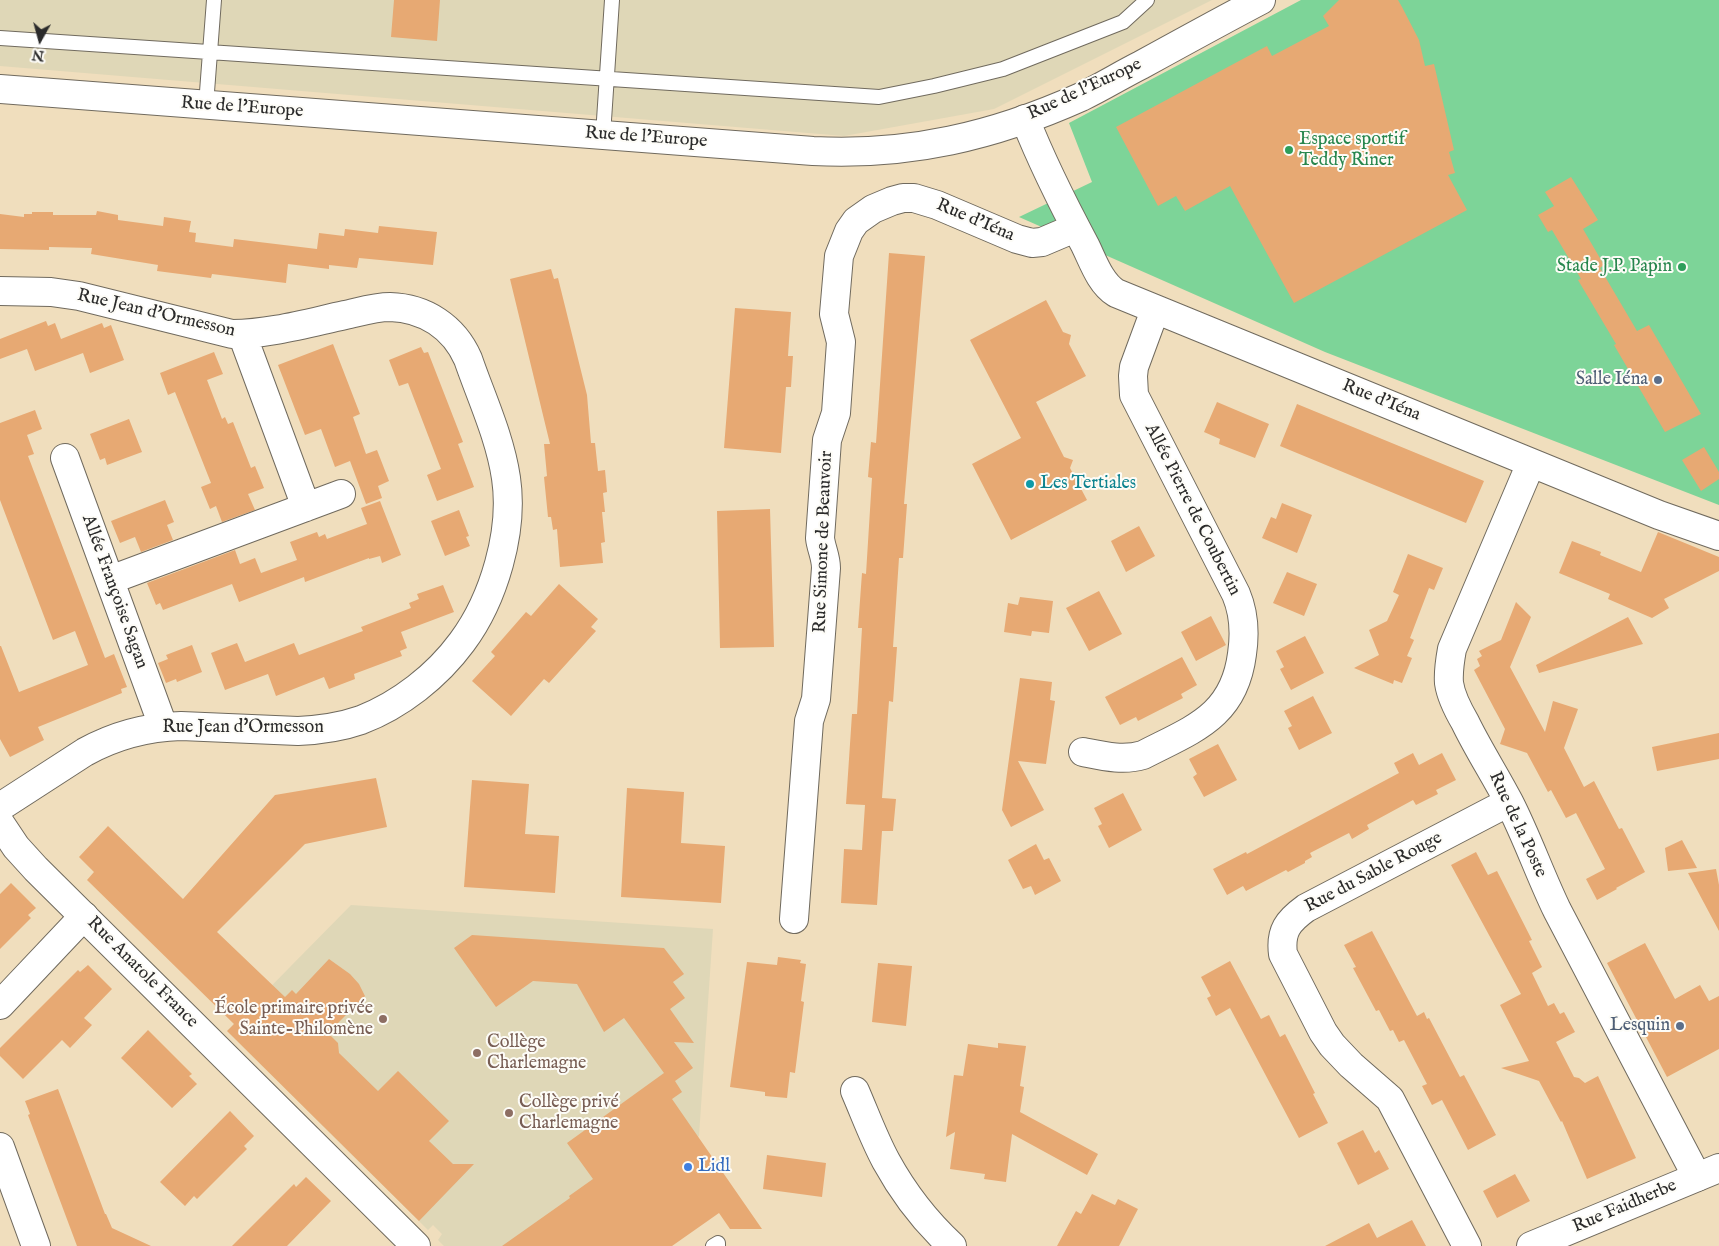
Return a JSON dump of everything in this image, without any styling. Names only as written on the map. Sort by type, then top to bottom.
[{"type":"street","name":"Rue de l'Europe","points":[[0,89],[813,151],[877,151],[924,147],[1025,119],[1082,96],[1261,0]]},
{"type":"street","name":"Rue d'Iéna","points":[[1025,119],[1075,228],[1104,282],[1111,290],[1155,310],[1659,515],[1719,536]]},
{"type":"street","name":"Rue d'Iéna","points":[[873,209],[903,198],[914,198],[937,204],[1017,239],[1036,244],[1075,228]]},
{"type":"street","name":"Rue Simone de Beauvoir","points":[[794,919],[809,721],[816,700],[826,568],[820,538],[827,440],[836,413],[841,342],[834,314],[839,256],[849,231],[863,215],[873,209]]},
{"type":"street","name":"Rue Jean d'Ormesson","points":[[0,291],[51,292],[79,296],[224,333],[242,334],[255,334],[379,308],[400,308],[414,311],[441,324],[453,334],[462,346],[499,449],[506,477],[507,492],[504,543],[490,589],[480,612],[462,642],[428,678],[400,700],[380,711],[346,724],[315,730],[163,726],[127,734],[97,746],[75,758],[0,807]]},
{"type":"street","name":"Allée Pierre de Coubertin","points":[[1083,752],[1114,758],[1134,758],[1200,726],[1221,708],[1228,697],[1236,680],[1244,647],[1241,605],[1134,395],[1134,367],[1155,310]]},
{"type":"street","points":[[242,334],[306,507]]},
{"type":"street","name":"Allée Françoise Sagan","points":[[65,458],[163,726]]},
{"type":"street","name":"Rue de la Poste","points":[[1531,463],[1452,649],[1448,666],[1449,684],[1455,703],[1475,743],[1509,802],[1530,845],[1557,910],[1708,1172]]},
{"type":"street","points":[[110,580],[341,494]]},
{"type":"street","name":"Rue du Sable Rouge","points":[[1467,1246],[1390,1099],[1341,1055],[1323,1032],[1283,954],[1281,941],[1285,929],[1294,917],[1306,908],[1509,802]]},
{"type":"street","name":"Rue Anatole France","points":[[0,823],[26,858],[416,1246]]},
{"type":"street","points":[[0,1005],[84,916]]},
{"type":"street","points":[[855,1091],[886,1161],[901,1186],[923,1215],[952,1246]]},
{"type":"street","points":[[0,1147],[36,1246]]},
{"type":"street","name":"Rue Faidherbe","points":[[1531,1246],[1708,1172]]},
{"type":"lane","points":[[206,105],[214,0]]},
{"type":"lane","points":[[602,135],[612,0]]},
{"type":"lane","points":[[0,38],[879,97],[1003,69],[1123,22],[1148,0]]},
{"type":"lane","points":[[713,1246],[718,1243],[718,1246]]},
{"type":"shaded area","points":[[0,0],[1212,0],[994,109],[844,136],[0,66]]},
{"type":"shaded area","name":"Collège Charlemagne","points":[[351,905],[713,929],[699,1136],[544,1246],[444,1246],[438,1240],[442,1234],[433,1225],[428,1230],[227,1031]]},
{"type":"green space","points":[[1301,0],[1719,0],[1719,505],[1325,352],[1019,217],[1092,182],[1069,123]]},
{"type":"building","points":[[394,0],[440,0],[437,41],[391,37]]},
{"type":"building","name":"Espace sportif Teddy Riner","points":[[1339,0],[1398,0],[1419,40],[1425,66],[1434,64],[1454,150],[1449,152],[1455,173],[1448,175],[1467,210],[1294,303],[1230,186],[1185,211],[1176,196],[1158,206],[1116,127],[1267,46],[1272,56],[1329,26],[1323,16]]},
{"type":"building","points":[[1571,177],[1598,220],[1583,229],[1604,265],[1600,268],[1637,331],[1649,325],[1701,414],[1665,432],[1578,280],[1581,279],[1552,230],[1548,232],[1538,215],[1554,206],[1545,192]]},
{"type":"building","points":[[97,211],[118,215],[118,220],[163,226],[164,217],[191,221],[189,232],[196,233],[195,242],[233,247],[234,239],[317,249],[319,233],[344,236],[345,229],[378,233],[379,226],[437,232],[433,265],[359,258],[357,268],[329,265],[329,269],[288,264],[286,283],[212,274],[211,278],[157,271],[158,265],[91,254],[92,248],[49,247],[49,250],[0,249],[0,214],[24,217],[24,214],[32,214],[32,212],[53,212],[53,215],[96,215]]},
{"type":"building","points":[[889,253],[925,256],[904,504],[907,504],[903,558],[899,558],[893,647],[897,647],[893,702],[889,701],[882,798],[896,799],[893,831],[882,831],[877,905],[841,903],[844,849],[862,850],[865,805],[846,804],[852,714],[857,714],[862,628],[858,628],[862,573],[866,574],[872,478],[868,477],[871,442],[876,443]]},
{"type":"building","points":[[551,269],[554,279],[558,278],[587,395],[591,443],[595,443],[598,471],[605,470],[607,492],[603,493],[605,512],[602,512],[605,542],[601,543],[603,563],[560,567],[557,529],[553,530],[551,517],[548,517],[544,477],[547,476],[544,444],[550,444],[510,279]]},
{"type":"building","points":[[1046,300],[1063,332],[1071,335],[1069,344],[1086,376],[1036,402],[1064,457],[1073,460],[1070,468],[1087,500],[1011,540],[972,464],[1021,438],[970,340]]},
{"type":"building","points":[[735,308],[791,312],[788,356],[793,356],[791,387],[786,387],[781,453],[724,448]]},
{"type":"building","points":[[46,321],[48,326],[55,323],[61,339],[102,323],[104,328],[111,325],[124,360],[90,373],[83,353],[35,371],[27,349],[0,359],[0,339]]},
{"type":"building","points":[[333,344],[360,414],[353,417],[366,454],[377,450],[389,481],[378,486],[382,498],[366,504],[350,461],[335,467],[321,429],[305,435],[278,365]]},
{"type":"building","points":[[421,347],[424,353],[428,352],[463,442],[458,444],[474,487],[437,501],[427,475],[441,469],[408,383],[399,386],[389,360]]},
{"type":"building","points":[[214,352],[223,374],[207,380],[222,419],[225,417],[228,424],[233,422],[251,468],[255,466],[264,488],[248,494],[255,510],[222,522],[216,506],[210,509],[201,487],[211,483],[175,392],[168,395],[160,373]]},
{"type":"building","points":[[1217,402],[1269,424],[1255,458],[1219,444],[1220,439],[1204,432]]},
{"type":"building","points":[[1297,404],[1484,481],[1466,523],[1280,446]]},
{"type":"building","points":[[35,410],[42,429],[27,435],[34,454],[28,456],[105,658],[114,654],[127,687],[121,689],[122,693],[38,727],[44,740],[10,757],[0,739],[0,646],[19,692],[88,665],[75,631],[53,640],[0,500],[0,423]]},
{"type":"building","points":[[129,419],[142,452],[107,465],[105,458],[100,460],[90,434]]},
{"type":"building","points":[[1704,447],[1719,472],[1719,479],[1701,491],[1682,460]]},
{"type":"building","points":[[165,500],[174,522],[167,525],[173,540],[141,552],[135,537],[120,543],[111,521]]},
{"type":"building","points":[[380,501],[401,555],[382,563],[380,556],[369,558],[305,582],[304,577],[239,602],[232,584],[163,610],[160,603],[156,605],[147,583],[235,550],[240,564],[255,558],[261,573],[297,560],[290,542],[317,532],[319,537],[325,534],[327,539],[367,524],[361,508]]},
{"type":"building","points":[[1282,503],[1312,515],[1297,553],[1262,538],[1271,517],[1276,519]]},
{"type":"building","points":[[770,509],[774,647],[720,648],[717,511]]},
{"type":"building","points":[[459,510],[469,536],[466,537],[470,546],[445,556],[431,521]]},
{"type":"building","points":[[1139,526],[1155,556],[1126,572],[1111,541]]},
{"type":"building","points":[[1658,532],[1719,557],[1719,571],[1664,599],[1669,608],[1652,618],[1608,599],[1610,594],[1559,573],[1572,541],[1601,552],[1600,555],[1641,572]]},
{"type":"building","points":[[1408,554],[1443,568],[1434,590],[1429,588],[1410,638],[1414,640],[1407,656],[1412,658],[1402,683],[1394,680],[1393,684],[1354,668],[1379,655],[1369,630],[1387,621],[1399,595],[1393,592]]},
{"type":"building","points":[[1287,572],[1317,584],[1304,616],[1273,603]]},
{"type":"building","points":[[559,584],[598,619],[591,627],[596,631],[549,683],[544,679],[511,716],[472,681],[495,656],[491,652],[526,612],[531,616]]},
{"type":"building","points":[[443,585],[454,612],[401,632],[407,648],[400,651],[402,656],[354,674],[355,679],[329,689],[324,677],[276,696],[268,674],[225,690],[211,653],[237,643],[245,662],[294,643],[299,655],[363,631],[361,627],[411,608],[409,603],[419,599],[417,594]]},
{"type":"building","points":[[1099,591],[1122,634],[1089,651],[1066,608]]},
{"type":"building","points":[[1020,597],[1053,601],[1049,633],[1032,631],[1031,636],[1004,632],[1008,603],[1018,605]]},
{"type":"building","points":[[1516,602],[1531,617],[1510,667],[1545,732],[1553,701],[1578,709],[1564,748],[1584,787],[1594,781],[1619,829],[1622,828],[1645,872],[1597,900],[1586,879],[1605,869],[1576,813],[1566,818],[1551,790],[1548,792],[1527,753],[1500,744],[1505,729],[1474,670],[1480,666],[1477,659],[1482,656],[1479,651],[1501,640]]},
{"type":"building","points":[[1211,616],[1226,645],[1196,661],[1181,632]]},
{"type":"building","points":[[1628,617],[1643,644],[1539,673],[1536,665]]},
{"type":"building","points":[[1305,636],[1324,673],[1291,690],[1280,669],[1284,667],[1276,651]]},
{"type":"building","points":[[192,645],[202,672],[177,682],[176,679],[166,683],[158,663],[168,659],[166,655]]},
{"type":"building","points":[[1182,657],[1197,685],[1181,694],[1183,698],[1138,721],[1136,717],[1120,725],[1105,697]]},
{"type":"building","points":[[1020,678],[1052,682],[1050,700],[1055,701],[1046,764],[1018,761],[1044,810],[1011,827],[1002,810]]},
{"type":"building","points":[[1313,696],[1332,733],[1299,750],[1288,728],[1292,726],[1284,711]]},
{"type":"building","points":[[1719,733],[1719,759],[1657,771],[1652,747]]},
{"type":"building","points":[[1218,744],[1237,780],[1204,797],[1193,777],[1197,774],[1189,759]]},
{"type":"building","points":[[1413,753],[1419,765],[1442,753],[1456,780],[1436,790],[1438,794],[1416,805],[1413,800],[1367,825],[1369,829],[1352,839],[1349,833],[1310,853],[1312,857],[1288,872],[1286,870],[1246,891],[1243,886],[1227,895],[1213,869],[1246,852],[1247,854],[1399,773],[1394,763]]},
{"type":"building","points":[[376,778],[387,827],[305,844],[217,932],[285,997],[292,990],[296,994],[329,959],[350,974],[359,984],[365,996],[328,1033],[338,1043],[339,1053],[378,1091],[398,1071],[449,1121],[429,1141],[453,1164],[474,1164],[419,1221],[227,1031],[234,1024],[87,880],[94,872],[79,857],[108,826],[183,899],[275,795]]},
{"type":"building","points":[[472,780],[529,784],[525,834],[559,836],[555,893],[464,887]]},
{"type":"building","points":[[627,788],[684,792],[681,843],[725,846],[721,903],[621,897]]},
{"type":"building","points":[[1123,793],[1142,830],[1109,848],[1098,826],[1102,824],[1094,808]]},
{"type":"building","points":[[1682,840],[1697,868],[1668,871],[1665,848]]},
{"type":"building","points":[[1036,844],[1044,860],[1049,858],[1061,881],[1035,895],[1031,886],[1023,889],[1008,860]]},
{"type":"building","points":[[1476,852],[1488,875],[1497,871],[1532,940],[1529,941],[1542,967],[1532,973],[1548,1006],[1554,1003],[1560,1014],[1564,1012],[1575,1032],[1556,1042],[1574,1077],[1579,1078],[1585,1083],[1598,1076],[1636,1158],[1587,1179],[1562,1121],[1539,1081],[1501,1068],[1529,1061],[1500,1005],[1521,994],[1451,865]]},
{"type":"building","points":[[1716,869],[1719,885],[1719,931],[1688,873]]},
{"type":"building","points":[[11,883],[36,908],[28,915],[31,918],[0,949],[0,894]]},
{"type":"building","points":[[1372,931],[1417,1016],[1424,1012],[1427,1019],[1429,1018],[1460,1077],[1464,1075],[1496,1135],[1468,1150],[1442,1100],[1432,1105],[1422,1086],[1427,1084],[1404,1040],[1399,1042],[1393,1030],[1390,1031],[1379,1010],[1376,1011],[1353,968],[1356,967],[1344,945]]},
{"type":"building","points":[[472,935],[664,948],[684,974],[673,982],[685,998],[670,1009],[694,1043],[674,1042],[693,1068],[675,1081],[682,1092],[672,1099],[762,1229],[730,1229],[719,1213],[672,1246],[502,1246],[570,1198],[569,1196],[593,1179],[567,1143],[664,1073],[624,1018],[604,1032],[577,984],[533,981],[496,1007],[454,948]]},
{"type":"building","name":"Lesquin","points":[[1645,943],[1675,999],[1700,985],[1709,1001],[1719,996],[1719,1049],[1667,1077],[1607,963]]},
{"type":"building","points":[[778,957],[801,960],[800,963],[806,964],[801,1001],[804,1002],[795,1073],[790,1072],[787,1098],[765,1096],[765,1092],[730,1087],[747,962],[777,965]]},
{"type":"building","points":[[1230,961],[1261,1019],[1269,1015],[1280,1037],[1285,1034],[1328,1123],[1299,1138],[1230,1008],[1216,1016],[1207,998],[1211,996],[1201,977]]},
{"type":"building","points":[[878,963],[912,966],[906,1026],[872,1022]]},
{"type":"building","points":[[88,965],[112,989],[84,1018],[92,1025],[70,1048],[62,1040],[23,1079],[0,1056],[0,1048],[78,970],[80,972]]},
{"type":"building","points":[[148,1030],[192,1074],[189,1076],[197,1084],[172,1108],[121,1058]]},
{"type":"building","points":[[998,1043],[1026,1046],[1020,1086],[1024,1087],[1020,1112],[1098,1154],[1087,1175],[1012,1134],[1006,1182],[984,1179],[985,1174],[950,1169],[955,1132],[946,1137],[954,1075],[963,1076],[968,1044],[998,1048]]},
{"type":"building","points":[[58,1089],[112,1228],[151,1246],[77,1246],[28,1115],[30,1114],[25,1101]]},
{"type":"building","points":[[230,1111],[254,1136],[244,1146],[247,1149],[197,1199],[194,1196],[185,1206],[160,1182]]},
{"type":"building","points":[[1363,1130],[1375,1153],[1379,1150],[1389,1169],[1358,1185],[1337,1143]]},
{"type":"building","points":[[767,1155],[826,1163],[822,1197],[763,1189]]},
{"type":"building","points":[[1515,1174],[1530,1201],[1497,1218],[1483,1191]]},
{"type":"building","points":[[306,1177],[331,1201],[287,1246],[232,1246],[294,1184],[296,1187]]},
{"type":"building","points":[[1092,1194],[1115,1205],[1118,1199],[1138,1209],[1119,1246],[1057,1246],[1076,1211],[1081,1214]]},
{"type":"building","points":[[1412,1220],[1426,1246],[1325,1246],[1369,1223],[1377,1238]]},
{"type":"place","name":"Espace sportif Teddy Riner","points":[[1289,150]]},
{"type":"place","name":"Stade J.P. Papin","points":[[1682,267]]},
{"type":"place","name":"Salle Iéna","points":[[1658,380]]},
{"type":"place","name":"Les Tertiales","points":[[1030,484]]},
{"type":"place","name":"École primaire privée Sainte-Philomène","points":[[383,1019]]},
{"type":"place","name":"Lesquin","points":[[1680,1026]]},
{"type":"place","name":"Collège Charlemagne","points":[[477,1053]]},
{"type":"place","name":"Collège privé Charlemagne","points":[[509,1113]]},
{"type":"place","name":"Lidl","points":[[688,1167]]}]
